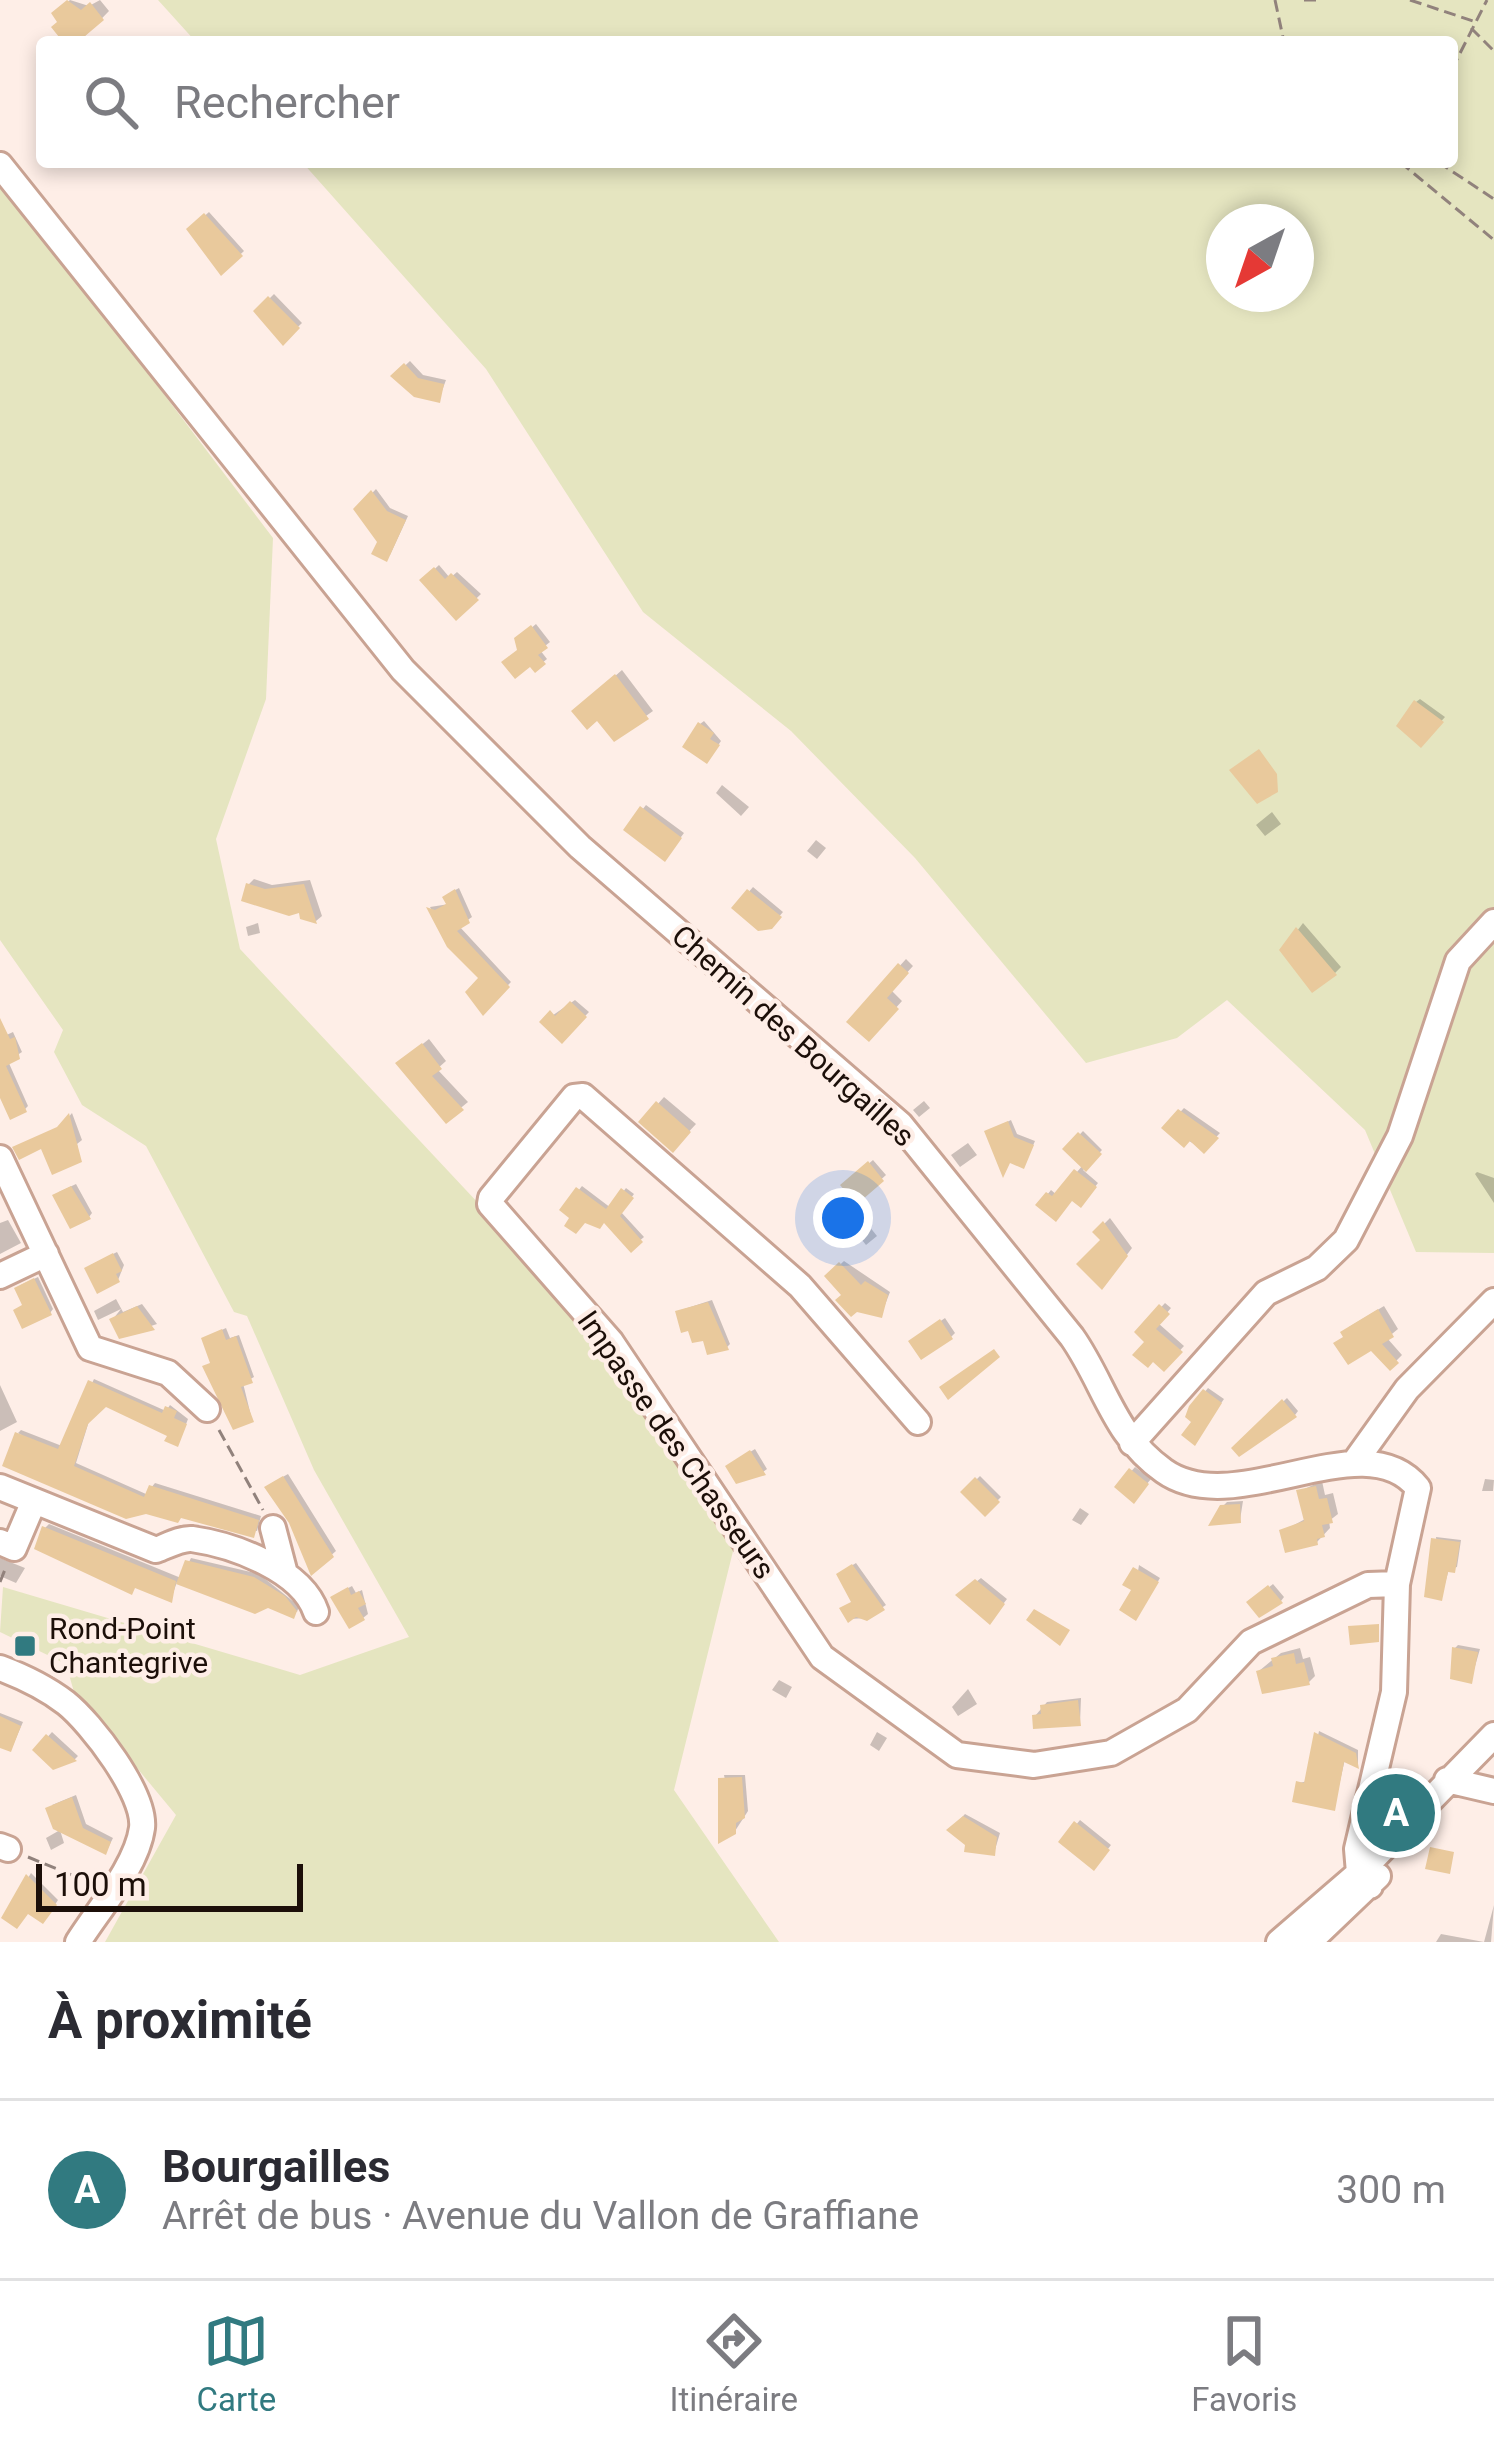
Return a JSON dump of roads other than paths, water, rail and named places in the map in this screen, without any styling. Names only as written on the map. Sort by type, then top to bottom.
[{"type":"street","name":"Chemin des Bourgailles","points":[[0,165],[362,623],[449,719],[580,847],[900,1124],[1072,1337],[1089,1361],[1102,1401],[1132,1443],[1173,1477],[1208,1486],[1354,1463],[1388,1467],[1418,1488],[1397,1584],[1397,1675],[1357,1850],[1365,1880]]},
{"type":"street","points":[[1132,1443],[1266,1293],[1317,1268],[1346,1240],[1400,1136],[1458,961],[1494,922]]},
{"type":"street","name":"Impasse des Chasseurs","points":[[918,1422],[800,1286],[583,1096],[574,1097],[491,1198],[490,1204],[619,1352],[822,1657],[957,1755],[1034,1765],[1111,1753],[1187,1710],[1251,1642],[1369,1585],[1397,1584]]},
{"type":"street","points":[[0,1158],[90,1348],[169,1373],[207,1409]]},
{"type":"street","points":[[0,1276],[46,1254]]},
{"type":"street","points":[[1354,1463],[1407,1389],[1494,1301]]},
{"type":"street","points":[[0,1487],[156,1550],[188,1538],[284,1570],[303,1585],[316,1612]]},
{"type":"street","points":[[0,1542],[14,1548],[34,1501]]},
{"type":"street","points":[[273,1528],[284,1570]]},
{"type":"street","points":[[0,1668],[37,1683],[70,1706],[138,1799],[142,1826],[78,1942]]},
{"type":"street","points":[[1309,1942],[1486,1744]]},
{"type":"street","points":[[1451,1783],[1494,1791]]},
{"type":"street","points":[[1279,1942],[1365,1880]]},
{"type":"place","name":"Rond-Point Chantegrive","points":[[25,1646]]},
{"type":"place","name":"Bourgailles","points":[[1396,1813]]}]
